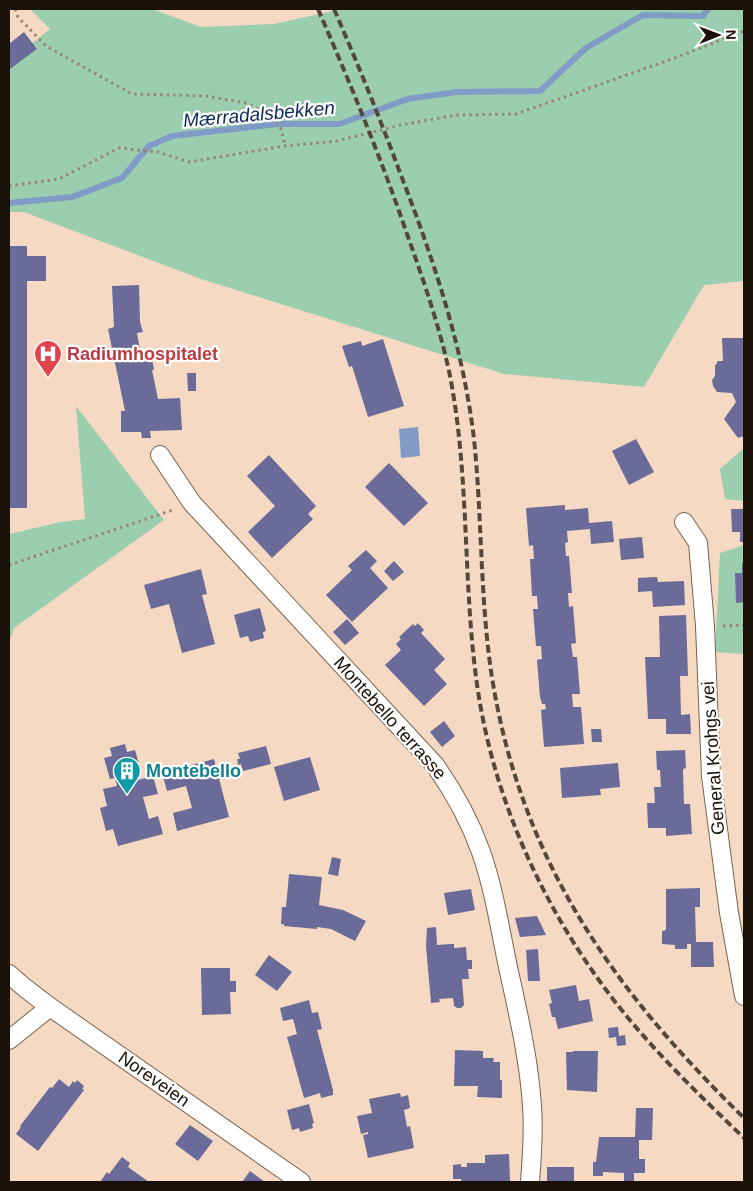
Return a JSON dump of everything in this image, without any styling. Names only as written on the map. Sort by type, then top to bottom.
[{"type":"street","name":"Montebello terrasse","points":[[160,455],[192,503],[435,765],[452,788],[482,853],[520,1026],[532,1107],[530,1182]]},
{"type":"street","name":"General Krohgs vei","points":[[684,522],[698,543],[705,626],[712,776],[729,913],[744,996]]},
{"type":"street","name":"Noreveien","points":[[9,974],[50,1007],[301,1182]]},
{"type":"street","points":[[9,1040],[50,1007]]},
{"type":"path","points":[[15,9],[18,17],[46,46],[132,94],[206,96],[246,103],[274,117],[281,129],[285,146]]},
{"type":"path","points":[[9,186],[59,179],[119,148],[158,152],[188,162],[285,146],[338,141],[401,125],[456,115],[516,114],[672,60],[744,31]]},
{"type":"path","points":[[9,565],[192,503]]},
{"type":"green space","points":[[30,9],[152,9],[201,27],[274,24],[342,9],[744,9],[744,281],[704,285],[644,387],[504,374],[201,279],[24,212],[9,212],[9,62],[50,29]]},
{"type":"green space","points":[[76,406],[164,520],[14,628],[9,642],[9,534],[61,522],[85,519]]},
{"type":"green space","points":[[744,448],[744,501],[725,499],[720,469]]},
{"type":"green space","points":[[744,545],[744,654],[715,652],[720,553]]},
{"type":"water","points":[[418,427],[420,456],[401,458],[399,429]]},
{"type":"building","points":[[24,32],[37,49],[10,69],[9,44]]},
{"type":"building","points":[[9,246],[27,246],[27,256],[46,256],[46,281],[27,281],[27,508],[9,508]]},
{"type":"building","points":[[139,285],[140,322],[143,332],[137,333],[142,360],[152,358],[154,370],[152,370],[158,399],[180,398],[182,430],[150,431],[151,438],[142,438],[141,432],[121,432],[121,411],[125,411],[108,329],[114,327],[112,286]]},
{"type":"building","points":[[722,338],[744,338],[744,436],[738,438],[724,419],[736,402],[732,393],[717,392],[712,380],[715,376],[715,366],[718,361],[723,361]]},
{"type":"building","points":[[383,339],[404,406],[368,417],[352,366],[349,367],[342,346],[361,341],[362,346]]},
{"type":"building","points":[[187,373],[196,373],[196,391],[188,391]]},
{"type":"building","points":[[636,439],[654,472],[629,485],[612,451]]},
{"type":"building","points":[[269,455],[316,506],[308,514],[313,519],[272,558],[248,532],[275,506],[247,476]]},
{"type":"building","points":[[389,463],[428,503],[404,526],[365,487]]},
{"type":"building","points":[[565,505],[565,510],[588,508],[589,523],[612,521],[614,542],[591,544],[590,529],[567,531],[568,542],[565,543],[566,556],[569,556],[572,593],[568,593],[569,607],[573,606],[576,643],[571,644],[573,657],[577,657],[580,694],[572,694],[573,707],[581,707],[584,744],[544,747],[541,710],[546,709],[540,697],[537,660],[542,659],[541,646],[536,646],[533,609],[538,609],[537,596],[532,596],[530,559],[534,559],[533,545],[529,546],[526,508]]},
{"type":"building","points":[[731,509],[744,509],[744,542],[740,542],[740,532],[732,532]]},
{"type":"building","points":[[642,537],[644,558],[621,560],[619,539]]},
{"type":"building","points":[[366,550],[377,561],[370,568],[388,588],[352,622],[326,595],[352,570],[348,566]]},
{"type":"building","points":[[394,561],[404,572],[393,581],[384,571]]},
{"type":"building","points":[[742,563],[744,563],[744,602],[736,603],[735,573],[742,573]]},
{"type":"building","points":[[201,569],[207,594],[202,595],[215,644],[182,653],[169,604],[151,609],[144,585]]},
{"type":"building","points":[[657,577],[658,582],[684,581],[685,605],[653,607],[652,591],[638,592],[638,578]]},
{"type":"building","points":[[260,608],[266,631],[263,632],[264,638],[250,642],[248,636],[240,638],[234,615]]},
{"type":"building","points":[[686,615],[688,676],[680,676],[681,715],[690,714],[691,734],[666,734],[666,719],[648,719],[645,657],[660,657],[659,616]]},
{"type":"building","points":[[347,619],[359,633],[345,645],[333,632]]},
{"type":"building","points":[[418,623],[424,630],[421,633],[445,659],[434,670],[447,684],[424,706],[385,665],[401,650],[396,644],[401,639],[399,637],[413,624],[415,626]]},
{"type":"building","points":[[444,721],[455,736],[442,747],[430,732]]},
{"type":"building","points":[[591,729],[601,729],[602,742],[592,742]]},
{"type":"building","name":"Montebello","points":[[125,744],[127,752],[135,750],[141,771],[136,773],[138,780],[153,776],[158,794],[143,797],[149,819],[158,816],[163,834],[118,846],[113,829],[106,831],[100,808],[107,806],[103,789],[117,786],[115,778],[110,779],[104,758],[112,756],[110,748]]},
{"type":"building","points":[[266,746],[271,764],[243,771],[241,764],[238,765],[237,759],[240,759],[238,753]]},
{"type":"building","points":[[685,750],[686,768],[683,769],[684,804],[690,804],[692,834],[666,836],[666,828],[648,828],[647,803],[655,803],[654,787],[661,787],[660,770],[657,770],[656,751]]},
{"type":"building","points":[[310,757],[320,790],[284,801],[274,767]]},
{"type":"building","points":[[214,759],[229,817],[177,831],[173,813],[192,808],[186,786],[167,791],[162,773]]},
{"type":"building","points":[[618,763],[620,787],[600,789],[601,795],[562,798],[560,768]]},
{"type":"building","points":[[332,857],[341,859],[338,876],[328,874]]},
{"type":"building","points":[[289,874],[322,877],[319,905],[343,910],[366,921],[355,941],[331,929],[284,926],[284,924],[281,924],[282,907],[286,907]]},
{"type":"building","points":[[700,888],[700,907],[695,907],[696,942],[713,942],[714,967],[691,967],[691,944],[687,944],[687,949],[675,949],[675,945],[662,944],[662,931],[666,930],[666,889]]},
{"type":"building","points":[[471,889],[475,910],[448,915],[444,893]]},
{"type":"building","points":[[537,916],[546,935],[520,937],[515,918]]},
{"type":"building","points":[[436,927],[437,945],[454,944],[454,948],[466,947],[467,960],[472,960],[472,969],[468,969],[469,979],[462,979],[464,1005],[461,1008],[454,1006],[453,998],[439,999],[440,1002],[431,1003],[426,946],[427,928]]},
{"type":"building","points":[[538,949],[540,981],[528,981],[526,950]]},
{"type":"building","points":[[269,955],[292,972],[277,991],[255,975]]},
{"type":"building","points":[[201,968],[230,968],[230,981],[236,981],[236,992],[230,992],[231,1014],[202,1015]]},
{"type":"building","points":[[576,985],[579,1001],[589,999],[593,1021],[558,1029],[555,1017],[552,1017],[549,1004],[552,1003],[549,990]]},
{"type":"building","points":[[309,1000],[312,1013],[318,1012],[322,1029],[317,1030],[333,1090],[333,1095],[321,1098],[320,1093],[304,1098],[287,1037],[297,1034],[293,1019],[283,1021],[280,1008]]},
{"type":"building","points":[[618,1027],[619,1036],[625,1035],[626,1045],[617,1046],[616,1037],[609,1038],[608,1028]]},
{"type":"building","points":[[455,1050],[483,1051],[483,1058],[494,1058],[493,1062],[500,1062],[502,1098],[477,1097],[478,1086],[454,1086]]},
{"type":"building","points":[[598,1051],[597,1092],[567,1090],[566,1052]]},
{"type":"building","points":[[59,1079],[69,1087],[73,1081],[75,1083],[77,1080],[84,1086],[82,1089],[84,1090],[38,1151],[16,1134],[50,1087],[52,1088]]},
{"type":"building","points":[[400,1093],[401,1097],[408,1095],[410,1108],[404,1110],[407,1127],[410,1126],[414,1148],[368,1158],[363,1135],[368,1134],[368,1132],[361,1134],[357,1116],[372,1113],[369,1099]]},
{"type":"building","points":[[309,1104],[314,1123],[312,1124],[313,1128],[300,1132],[299,1128],[292,1130],[287,1110]]},
{"type":"building","points":[[636,1108],[653,1108],[652,1140],[639,1140],[639,1159],[645,1159],[645,1173],[634,1173],[634,1182],[624,1182],[624,1173],[603,1172],[603,1176],[593,1176],[593,1162],[596,1162],[599,1137],[635,1137]]},
{"type":"building","points":[[190,1125],[213,1141],[198,1161],[175,1144]]},
{"type":"building","points":[[509,1154],[510,1182],[461,1182],[461,1179],[453,1179],[453,1165],[461,1164],[461,1167],[467,1167],[467,1163],[485,1163],[485,1155]]},
{"type":"building","points":[[122,1157],[130,1163],[128,1167],[149,1182],[100,1182]]},
{"type":"building","points":[[547,1167],[574,1167],[574,1182],[547,1182]]},
{"type":"building","points":[[250,1171],[265,1182],[242,1182]]},
{"type":"waterway","name":"Mærradalsbekken","points":[[9,203],[72,197],[122,178],[149,146],[172,136],[278,124],[339,124],[408,99],[456,92],[540,91],[586,48],[643,15],[703,16],[708,9]]},
{"type":"railway","points":[[318,9],[387,177],[425,285],[445,354],[460,445],[471,632],[481,711],[503,794],[518,834],[535,873],[555,911],[601,983],[651,1044],[744,1138]]},
{"type":"railway","points":[[334,9],[376,109],[412,203],[435,269],[454,336],[469,404],[474,439],[487,642],[491,671],[504,739],[524,802],[549,861],[578,916],[613,969],[653,1020],[696,1069],[744,1118]]},
{"type":"place","name":"Radiumhospitalet","points":[[48,378]]},
{"type":"place","name":"Montebello","points":[[127,795]]}]
